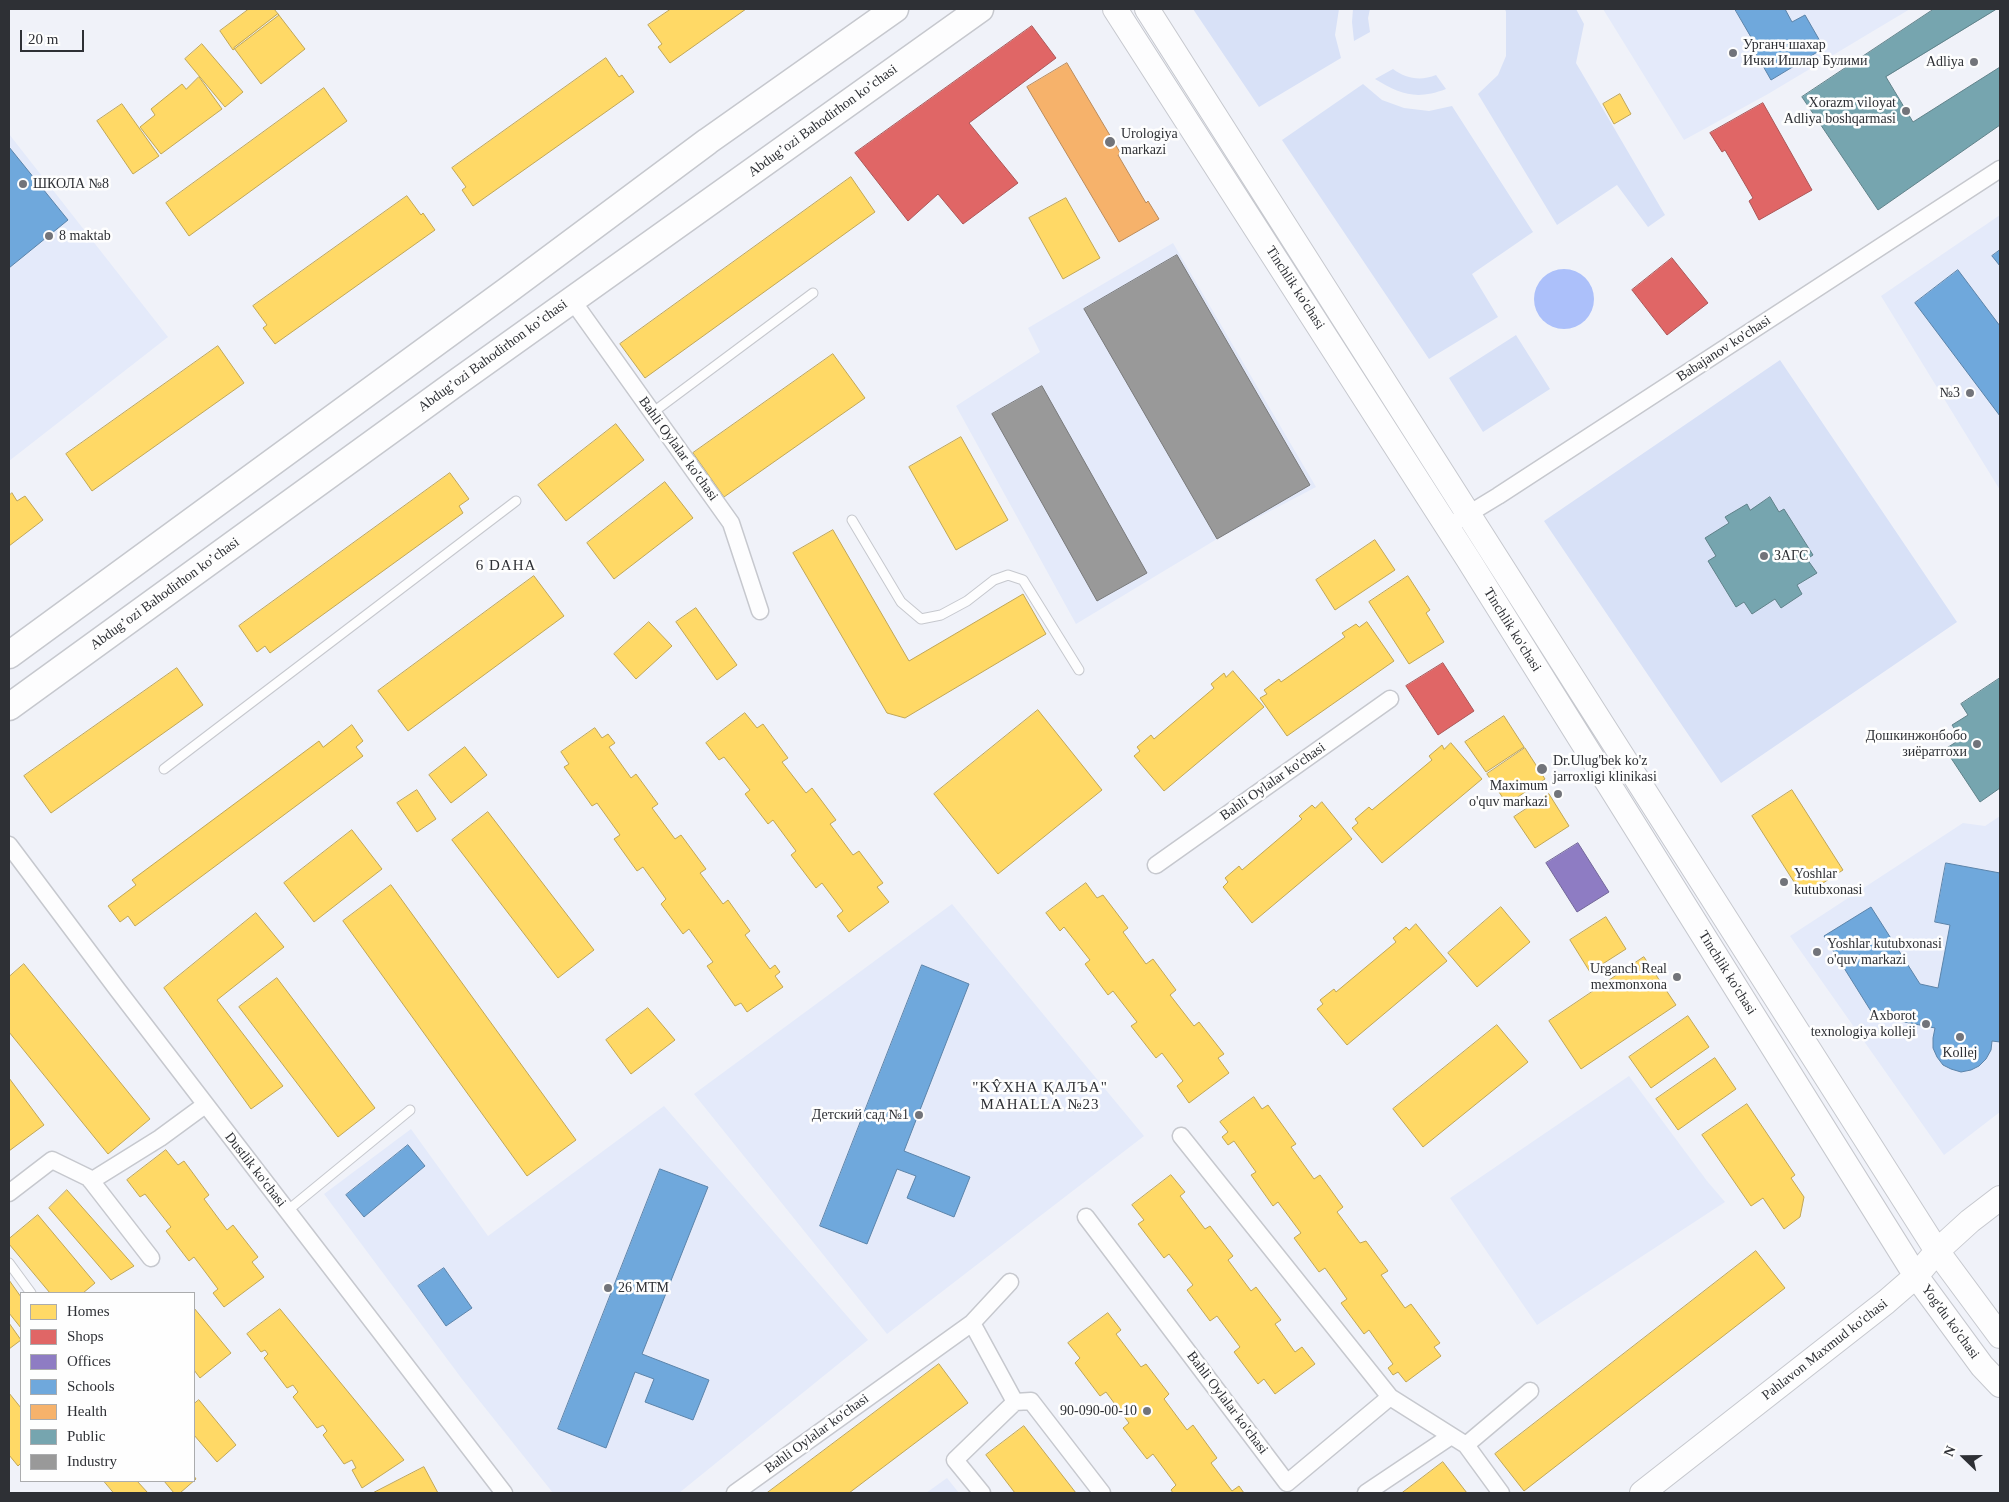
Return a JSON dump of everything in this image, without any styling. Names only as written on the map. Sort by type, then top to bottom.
[{"type":"main road","points":[[9,655],[508,290],[708,141],[895,9]]},
{"type":"main road","name":"Abdug’ozi Bahodirhon ko’chasi","points":[[9,707],[572,300],[980,9]]},
{"type":"main road","name":"Tinchlik ko'chasi","points":[[1115,9],[1447,527],[1904,1255]]},
{"type":"main road","name":"Tinchlik ko'chasi","points":[[1147,9],[1937,1251]]},
{"type":"main road","name":"Pahlavon Maxmud ko'chasi","points":[[1642,1493],[1916,1276],[1937,1251],[1970,1221],[2000,1198]]},
{"type":"main road","points":[[1937,1251],[2000,1336]]},
{"type":"main road","name":"Yog'du ko'chasi","points":[[1904,1255],[1916,1276],[1982,1366],[2000,1385]]},
{"type":"street","name":"Babajanov ko'chasi","points":[[1447,527],[2000,169]]},
{"type":"street","name":"Bahli Oylalar ko'chasi","points":[[572,300],[731,523],[760,611]]},
{"type":"street","name":"Bahli Oylalar ko'chasi","points":[[1156,865],[1390,699]]},
{"type":"street","name":"Dustlik ko'chasi","points":[[9,845],[205,1105],[504,1493]]},
{"type":"street","points":[[91,1181],[160,1138],[205,1105]]},
{"type":"street","points":[[1181,1136],[1390,1397],[1466,1445],[1501,1493]]},
{"type":"street","points":[[9,1193],[52,1160],[89,1178],[151,1258]]},
{"type":"street","name":"Bahli Oylalar ko'chasi","points":[[1086,1217],[1291,1488],[1390,1397]]},
{"type":"street","name":"Bahli Oylalar ko'chasi","points":[[735,1493],[972,1323],[1010,1282]]},
{"type":"street","points":[[972,1323],[1015,1402]]},
{"type":"street","points":[[1466,1445],[1530,1391]]},
{"type":"street","points":[[982,1493],[955,1460],[1015,1402],[1031,1401],[1102,1493]]},
{"type":"street","points":[[1366,1493],[1451,1436]]},
{"type":"lane","points":[[652,413],[813,293]]},
{"type":"lane","points":[[164,769],[516,501]]},
{"type":"lane","points":[[852,520],[901,602],[921,619],[941,615],[967,600],[994,580],[1008,575],[1023,580],[1079,670]]},
{"type":"lane","points":[[286,1211],[410,1110]]},
{"type":"lane","points":[[9,1263],[30,1292]]},
{"type":"shaded area","points":[[1193,9],[1339,9],[1335,35],[1341,58],[1259,107]]},
{"type":"shaded area","points":[[1353,9],[1370,9],[1368,18],[1370,32],[1354,41],[1352,22]]},
{"type":"shaded area","points":[[1505,9],[1576,9],[1584,24],[1576,63],[1665,215],[1648,227],[1617,185],[1557,225],[1478,94],[1498,75],[1506,56]]},
{"type":"shaded area","name":"Урганч шахар Ички Ишлар Булими","points":[[1603,9],[1910,9],[1768,94],[1684,140]]},
{"type":"shaded area","points":[[1393,69],[1403,75],[1414,78],[1436,75],[1446,89],[1426,94],[1409,94],[1393,89],[1375,79]]},
{"type":"shaded area","points":[[1363,84],[1382,100],[1404,108],[1429,111],[1452,106],[1533,232],[1472,274],[1498,317],[1429,359],[1282,140]]},
{"type":"shaded area","name":"8 maktab","points":[[9,134],[168,337],[9,461]]},
{"type":"shaded area","name":"№3","points":[[2000,215],[2000,490],[1881,296]]},
{"type":"shaded area","points":[[1173,243],[1316,487],[1217,539],[1076,624],[956,406],[1040,352],[1028,328]]},
{"type":"shaded area","points":[[1516,335],[1550,389],[1483,432],[1449,378]]},
{"type":"shaded area","points":[[1780,360],[1957,622],[1721,783],[1544,521]]},
{"type":"shaded area","name":"Axborot texnologiya kolleji","points":[[2000,816],[2000,1112],[1944,1155],[1790,936],[1963,823],[1985,826]]},
{"type":"shaded area","name":"Детский сад №1","points":[[952,904],[1144,1136],[887,1334],[694,1094]]},
{"type":"shaded area","points":[[1629,1076],[1707,1181],[1725,1202],[1537,1325],[1450,1198]]},
{"type":"shaded area","name":"26 MTM","points":[[664,1106],[868,1340],[679,1493],[553,1493],[462,1379],[324,1194],[411,1129],[488,1236]]},
{"type":"shaded area","points":[[947,1478],[959,1493],[926,1493]]},
{"type":"water","points":[[1558,269],[1570,269],[1581,274],[1589,282],[1594,293],[1592,311],[1581,324],[1570,329],[1558,329],[1547,324],[1539,316],[1534,305],[1534,293],[1539,282],[1547,274]]},
{"type":"building: Homes","points":[[249,9],[274,9],[279,15],[233,50],[220,31]]},
{"type":"building: Homes","points":[[671,9],[746,9],[670,63],[658,47],[662,44],[648,25]]},
{"type":"building: Homes","points":[[278,14],[305,49],[261,84],[234,48]]},
{"type":"building: Homes","points":[[202,44],[243,92],[225,107],[185,59]]},
{"type":"building: Homes","points":[[606,58],[619,77],[622,75],[634,92],[473,206],[462,190],[466,187],[452,168]]},
{"type":"building: Homes","points":[[199,77],[222,109],[161,154],[140,127],[155,115],[151,109],[182,84],[186,89]]},
{"type":"building: Homes","points":[[324,88],[347,121],[189,236],[166,203]]},
{"type":"building: Homes","points":[[1620,94],[1631,114],[1614,124],[1603,104]]},
{"type":"building: Homes","points":[[122,104],[159,156],[133,174],[97,121]]},
{"type":"building: Homes","points":[[851,177],[875,212],[645,378],[620,344]]},
{"type":"building: Homes","points":[[407,196],[421,215],[423,213],[435,230],[275,344],[263,328],[267,325],[253,306]]},
{"type":"building: Homes","points":[[1066,198],[1100,258],[1063,279],[1029,218]]},
{"type":"building: Homes","points":[[218,346],[244,383],[92,491],[66,454]]},
{"type":"building: Homes","points":[[833,354],[865,398],[724,497],[693,453]]},
{"type":"building: Homes","points":[[616,424],[644,460],[566,521],[538,485]]},
{"type":"building: Homes","points":[[961,437],[1008,520],[956,550],[909,467]]},
{"type":"building: Homes","points":[[450,473],[469,499],[459,506],[463,513],[270,653],[265,646],[257,652],[239,626]]},
{"type":"building: Homes","points":[[665,482],[693,518],[614,579],[587,543]]},
{"type":"building: Homes","points":[[12,493],[17,501],[25,496],[43,520],[9,546],[9,496]]},
{"type":"building: Homes","points":[[833,530],[909,661],[1023,594],[1046,634],[905,718],[887,713],[793,553]]},
{"type":"building: Homes","points":[[1375,540],[1395,570],[1335,610],[1316,580]]},
{"type":"building: Homes","points":[[534,576],[564,616],[408,731],[378,691]]},
{"type":"building: Homes","points":[[1408,576],[1430,610],[1426,613],[1444,642],[1409,664],[1369,602]]},
{"type":"building: Homes","points":[[696,608],[737,665],[717,680],[676,622]]},
{"type":"building: Homes","points":[[649,622],[672,646],[636,679],[614,654]]},
{"type":"building: Homes","points":[[1367,622],[1394,661],[1287,736],[1260,698],[1267,694],[1264,690],[1279,679],[1281,682],[1345,637],[1342,633],[1356,624],[1359,627]]},
{"type":"building: Homes","points":[[177,668],[203,705],[51,813],[24,776]]},
{"type":"building: Homes","points":[[1233,671],[1264,707],[1164,791],[1134,756],[1140,751],[1137,747],[1151,735],[1154,739],[1214,688],[1211,684],[1224,673],[1226,677]]},
{"type":"building: Homes","points":[[1038,710],[1102,790],[998,874],[934,794]]},
{"type":"building: Homes","points":[[745,713],[757,728],[763,724],[788,758],[782,762],[806,793],[812,788],[836,820],[830,824],[853,855],[859,851],[883,883],[877,887],[889,902],[849,932],[837,916],[843,911],[822,883],[816,888],[791,855],[796,851],[773,820],[768,824],[745,794],[750,790],[724,757],[719,760],[706,743]]},
{"type":"building: Homes","points":[[1504,716],[1524,747],[1486,772],[1465,742]]},
{"type":"building: Homes","points":[[352,725],[363,741],[356,747],[363,756],[135,926],[128,916],[120,922],[108,906],[136,885],[132,880],[319,741],[323,747]]},
{"type":"building: Homes","points":[[595,728],[602,738],[608,734],[615,743],[609,747],[631,778],[636,774],[658,804],[652,808],[675,839],[681,835],[706,869],[700,873],[723,904],[728,900],[750,931],[745,935],[770,969],[775,965],[780,972],[775,976],[783,987],[747,1012],[741,1003],[735,1006],[707,966],[713,962],[689,929],[683,934],[661,904],[666,899],[643,867],[637,871],[614,839],[620,835],[597,803],[592,806],[564,767],[569,764],[561,752]]},
{"type":"building: Homes","points":[[1451,743],[1482,779],[1382,863],[1352,828],[1358,823],[1355,819],[1369,807],[1372,810],[1432,760],[1429,756],[1442,745],[1444,749]]},
{"type":"building: Homes","points":[[465,747],[487,775],[451,803],[429,775]]},
{"type":"building: Homes","points":[[1525,748],[1545,779],[1507,804],[1487,774]]},
{"type":"building: Homes","points":[[417,790],[436,819],[417,832],[397,803]]},
{"type":"building: Homes","points":[[1792,790],[1843,870],[1803,896],[1752,816]]},
{"type":"building: Homes","points":[[1549,794],[1569,826],[1535,848],[1514,817]]},
{"type":"building: Homes","points":[[1322,802],[1352,839],[1252,923],[1223,887],[1228,882],[1225,878],[1239,866],[1242,870],[1302,819],[1299,816],[1312,805],[1315,808]]},
{"type":"building: Homes","points":[[488,812],[594,950],[558,978],[452,840]]},
{"type":"building: Homes","points":[[352,830],[382,869],[314,922],[284,883]]},
{"type":"building: Homes","points":[[1086,883],[1097,898],[1103,895],[1128,928],[1123,932],[1146,964],[1153,959],[1176,990],[1170,995],[1194,1026],[1199,1022],[1224,1054],[1218,1058],[1229,1073],[1189,1103],[1177,1086],[1183,1081],[1162,1053],[1156,1058],[1131,1026],[1137,1022],[1113,991],[1108,995],[1085,964],[1090,960],[1064,927],[1060,931],[1046,913]]},
{"type":"building: Homes","points":[[391,885],[576,1140],[527,1176],[343,921]]},
{"type":"building: Homes","points":[[1501,907],[1530,942],[1477,987],[1448,953]]},
{"type":"building: Homes","points":[[256,913],[284,947],[217,1000],[283,1086],[251,1109],[164,988]]},
{"type":"building: Homes","points":[[1606,917],[1626,949],[1590,972],[1570,940]]},
{"type":"building: Homes","points":[[1416,924],[1447,961],[1347,1045],[1317,1009],[1323,1004],[1320,1000],[1334,989],[1336,992],[1396,942],[1393,938],[1406,927],[1409,930]]},
{"type":"building: Homes","points":[[1644,957],[1676,1005],[1581,1069],[1549,1021]]},
{"type":"building: Homes","points":[[24,964],[150,1119],[108,1154],[9,1032],[9,977]]},
{"type":"building: Homes","points":[[277,978],[375,1108],[338,1137],[239,1007]]},
{"type":"building: Homes","points":[[648,1008],[675,1040],[631,1074],[606,1040]]},
{"type":"building: Homes","points":[[1688,1016],[1709,1047],[1651,1088],[1629,1057]]},
{"type":"building: Homes","points":[[1497,1025],[1528,1062],[1423,1147],[1393,1109]]},
{"type":"building: Homes","points":[[1715,1058],[1736,1089],[1678,1130],[1656,1099]]},
{"type":"building: Homes","points":[[9,1078],[44,1125],[9,1151]]},
{"type":"building: Homes","points":[[1254,1097],[1262,1109],[1268,1105],[1296,1144],[1291,1147],[1314,1179],[1320,1175],[1343,1207],[1337,1212],[1360,1243],[1366,1241],[1388,1271],[1381,1275],[1405,1308],[1411,1304],[1440,1343],[1434,1347],[1441,1356],[1406,1382],[1398,1372],[1393,1375],[1388,1368],[1393,1364],[1369,1330],[1364,1334],[1341,1303],[1347,1299],[1325,1268],[1319,1272],[1294,1238],[1301,1233],[1278,1202],[1273,1206],[1251,1175],[1256,1172],[1234,1141],[1228,1145],[1222,1137],[1228,1132],[1220,1122]]},
{"type":"building: Homes","points":[[1747,1104],[1795,1175],[1791,1178],[1804,1197],[1800,1217],[1784,1229],[1763,1198],[1751,1206],[1702,1135]]},
{"type":"building: Homes","points":[[166,1150],[178,1165],[184,1161],[209,1195],[204,1199],[227,1230],[233,1225],[258,1257],[252,1262],[264,1277],[224,1307],[213,1293],[218,1289],[194,1257],[189,1261],[166,1231],[171,1227],[145,1194],[140,1197],[127,1180]]},
{"type":"building: Homes","points":[[1171,1175],[1185,1192],[1180,1196],[1205,1229],[1210,1226],[1233,1256],[1228,1260],[1251,1291],[1256,1287],[1281,1320],[1275,1324],[1295,1352],[1302,1347],[1315,1364],[1275,1394],[1264,1379],[1258,1384],[1234,1352],[1240,1347],[1217,1316],[1210,1321],[1187,1290],[1193,1285],[1169,1254],[1164,1258],[1138,1224],[1144,1220],[1132,1205]]},
{"type":"building: Homes","points":[[67,1190],[134,1266],[111,1280],[49,1208]]},
{"type":"building: Homes","points":[[38,1215],[95,1283],[84,1292],[49,1292],[9,1244],[9,1239]]},
{"type":"building: Homes","points":[[1756,1251],[1785,1288],[1524,1491],[1495,1454]]},
{"type":"building: Homes","points":[[9,1280],[20,1296],[20,1327],[9,1313]]},
{"type":"building: Homes","points":[[195,1309],[231,1353],[200,1378],[195,1371]]},
{"type":"building: Homes","points":[[280,1309],[404,1460],[362,1488],[352,1470],[356,1468],[352,1460],[344,1464],[323,1435],[327,1431],[323,1425],[317,1428],[293,1397],[298,1392],[293,1385],[287,1388],[264,1358],[268,1354],[265,1350],[261,1352],[247,1334]]},
{"type":"building: Homes","name":"90-090-00-10","points":[[1108,1313],[1121,1330],[1116,1334],[1141,1367],[1146,1364],[1169,1394],[1164,1399],[1187,1430],[1193,1425],[1217,1458],[1211,1463],[1232,1491],[1239,1486],[1244,1493],[1173,1493],[1171,1490],[1176,1485],[1153,1454],[1147,1459],[1123,1428],[1129,1423],[1106,1392],[1100,1396],[1075,1363],[1080,1358],[1068,1343]]},
{"type":"building: Homes","points":[[9,1323],[20,1341],[9,1349]]},
{"type":"building: Homes","points":[[939,1364],[968,1403],[849,1493],[767,1493]]},
{"type":"building: Homes","points":[[9,1393],[20,1407],[20,1464],[18,1466],[9,1455]]},
{"type":"building: Homes","points":[[199,1400],[236,1445],[217,1462],[195,1436],[195,1403]]},
{"type":"building: Homes","points":[[1024,1426],[1076,1493],[1015,1493],[986,1455]]},
{"type":"building: Homes","points":[[1443,1462],[1467,1493],[1402,1493]]},
{"type":"building: Homes","points":[[424,1467],[438,1493],[373,1493]]},
{"type":"building: Homes","points":[[105,1482],[138,1482],[148,1493],[114,1493]]},
{"type":"building: Homes","points":[[165,1482],[193,1482],[180,1493],[174,1493]]},
{"type":"building: Shops","points":[[1032,26],[1056,58],[969,123],[1018,183],[963,224],[938,194],[908,221],[855,153]]},
{"type":"building: Shops","points":[[1763,103],[1812,190],[1759,220],[1749,201],[1753,198],[1725,150],[1722,152],[1710,133]]},
{"type":"building: Shops","points":[[1672,258],[1708,303],[1667,335],[1632,290]]},
{"type":"building: Shops","points":[[1443,663],[1474,711],[1438,735],[1406,686]]},
{"type":"building: Offices","points":[[1578,843],[1609,892],[1577,912],[1546,863]]},
{"type":"building: Schools","points":[[1735,9],[1785,9],[1792,22],[1805,15],[1824,48],[1771,80],[1751,45],[1754,43]]},
{"type":"building: Schools","name":"ШКОЛА №8","points":[[9,147],[68,220],[9,268]]},
{"type":"building: Schools","points":[[2000,250],[2000,266],[1992,256]]},
{"type":"building: Schools","points":[[1958,270],[2000,326],[2000,416],[1915,303]]},
{"type":"building: Schools","points":[[1946,863],[2000,873],[2000,1042],[1992,1041],[1991,1050],[1979,1066],[1961,1072],[1943,1065],[1937,1057],[1933,1048],[1935,1028],[1874,1016],[1824,936],[1871,907],[1920,984],[1938,988],[1950,925],[1935,922]]},
{"type":"building: Schools","points":[[922,965],[969,984],[904,1151],[970,1177],[954,1217],[907,1198],[916,1176],[897,1169],[867,1244],[820,1226]]},
{"type":"building: Schools","points":[[408,1145],[425,1166],[364,1217],[346,1195]]},
{"type":"building: Schools","points":[[660,1169],[708,1187],[642,1354],[709,1380],[693,1420],[645,1402],[654,1379],[635,1372],[606,1448],[558,1429]]},
{"type":"building: Schools","points":[[444,1268],[472,1308],[446,1326],[418,1286]]},
{"type":"building: Health","points":[[1067,63],[1121,154],[1118,155],[1146,203],[1148,201],[1159,219],[1119,242],[1027,87]]},
{"type":"building: Public","name":"Xorazm viloyat Adliya boshqarmasi","points":[[1934,9],[2000,9],[2000,125],[1878,210],[1802,97]]},
{"type":"building: Public","name":"Xorazm viloyat Adliya boshqarmasi","points":[[1997,9],[2000,9],[2000,67],[1913,122],[1886,77]]},
{"type":"building: Public","name":"ЗАГС","points":[[1770,497],[1779,512],[1784,509],[1813,555],[1807,559],[1817,573],[1797,585],[1802,594],[1781,608],[1775,599],[1752,614],[1744,602],[1736,607],[1708,561],[1716,556],[1705,538],[1729,523],[1725,517],[1747,504],[1750,510]]},
{"type":"building: Public","name":"Дошкинжонбобо зиёратгохи","points":[[2000,678],[2000,788],[1980,802],[1945,749],[1961,739],[1952,725],[1968,715],[1961,704]]},
{"type":"building: Industry","points":[[1177,255],[1310,485],[1217,539],[1084,309]]},
{"type":"building: Industry","points":[[1042,386],[1147,573],[1097,601],[992,414]]},
{"type":"place","name":"Урганч шахар Ички Ишлар Булими","points":[[1733,53]]},
{"type":"place","name":"Adliya","points":[[1974,62]]},
{"type":"place","name":"Xorazm viloyat Adliya boshqarmasi","points":[[1906,111]]},
{"type":"place","name":"Urologiya markazi","points":[[1110,142]]},
{"type":"place","name":"ШКОЛА №8","points":[[23,184]]},
{"type":"place","name":"8 maktab","points":[[49,236]]},
{"type":"place","name":"№3","points":[[1970,393]]},
{"type":"place","name":"ЗАГС","points":[[1764,556]]},
{"type":"place","name":"Дошкинжонбобо зиёратгохи","points":[[1977,744]]},
{"type":"place","name":"Dr.Ulug'bek ko'z jarroxligi klinikasi","points":[[1542,769]]},
{"type":"place","name":"Maximum o'quv markazi","points":[[1558,794]]},
{"type":"place","name":"Yoshlar kutubxonasi","points":[[1784,882]]},
{"type":"place","name":"Yoshlar kutubxonasi o'quv markazi","points":[[1817,952]]},
{"type":"place","name":"Urganch Real mexmonxona","points":[[1677,977]]},
{"type":"place","name":"Axborot texnologiya kolleji","points":[[1926,1024]]},
{"type":"place","name":"Kollej","points":[[1960,1037]]},
{"type":"place","name":"Детский сад №1","points":[[919,1115]]},
{"type":"place","name":"26 MTM","points":[[608,1288]]},
{"type":"place","name":"90-090-00-10","points":[[1147,1411]]},
{"type":"district","name":"6 DAHA","points":[[506,566]]},
{"type":"district","name":"\"KŶХНА ҚАЛЪА\" MAHALLA №23","points":[[1040,1096]]}]
